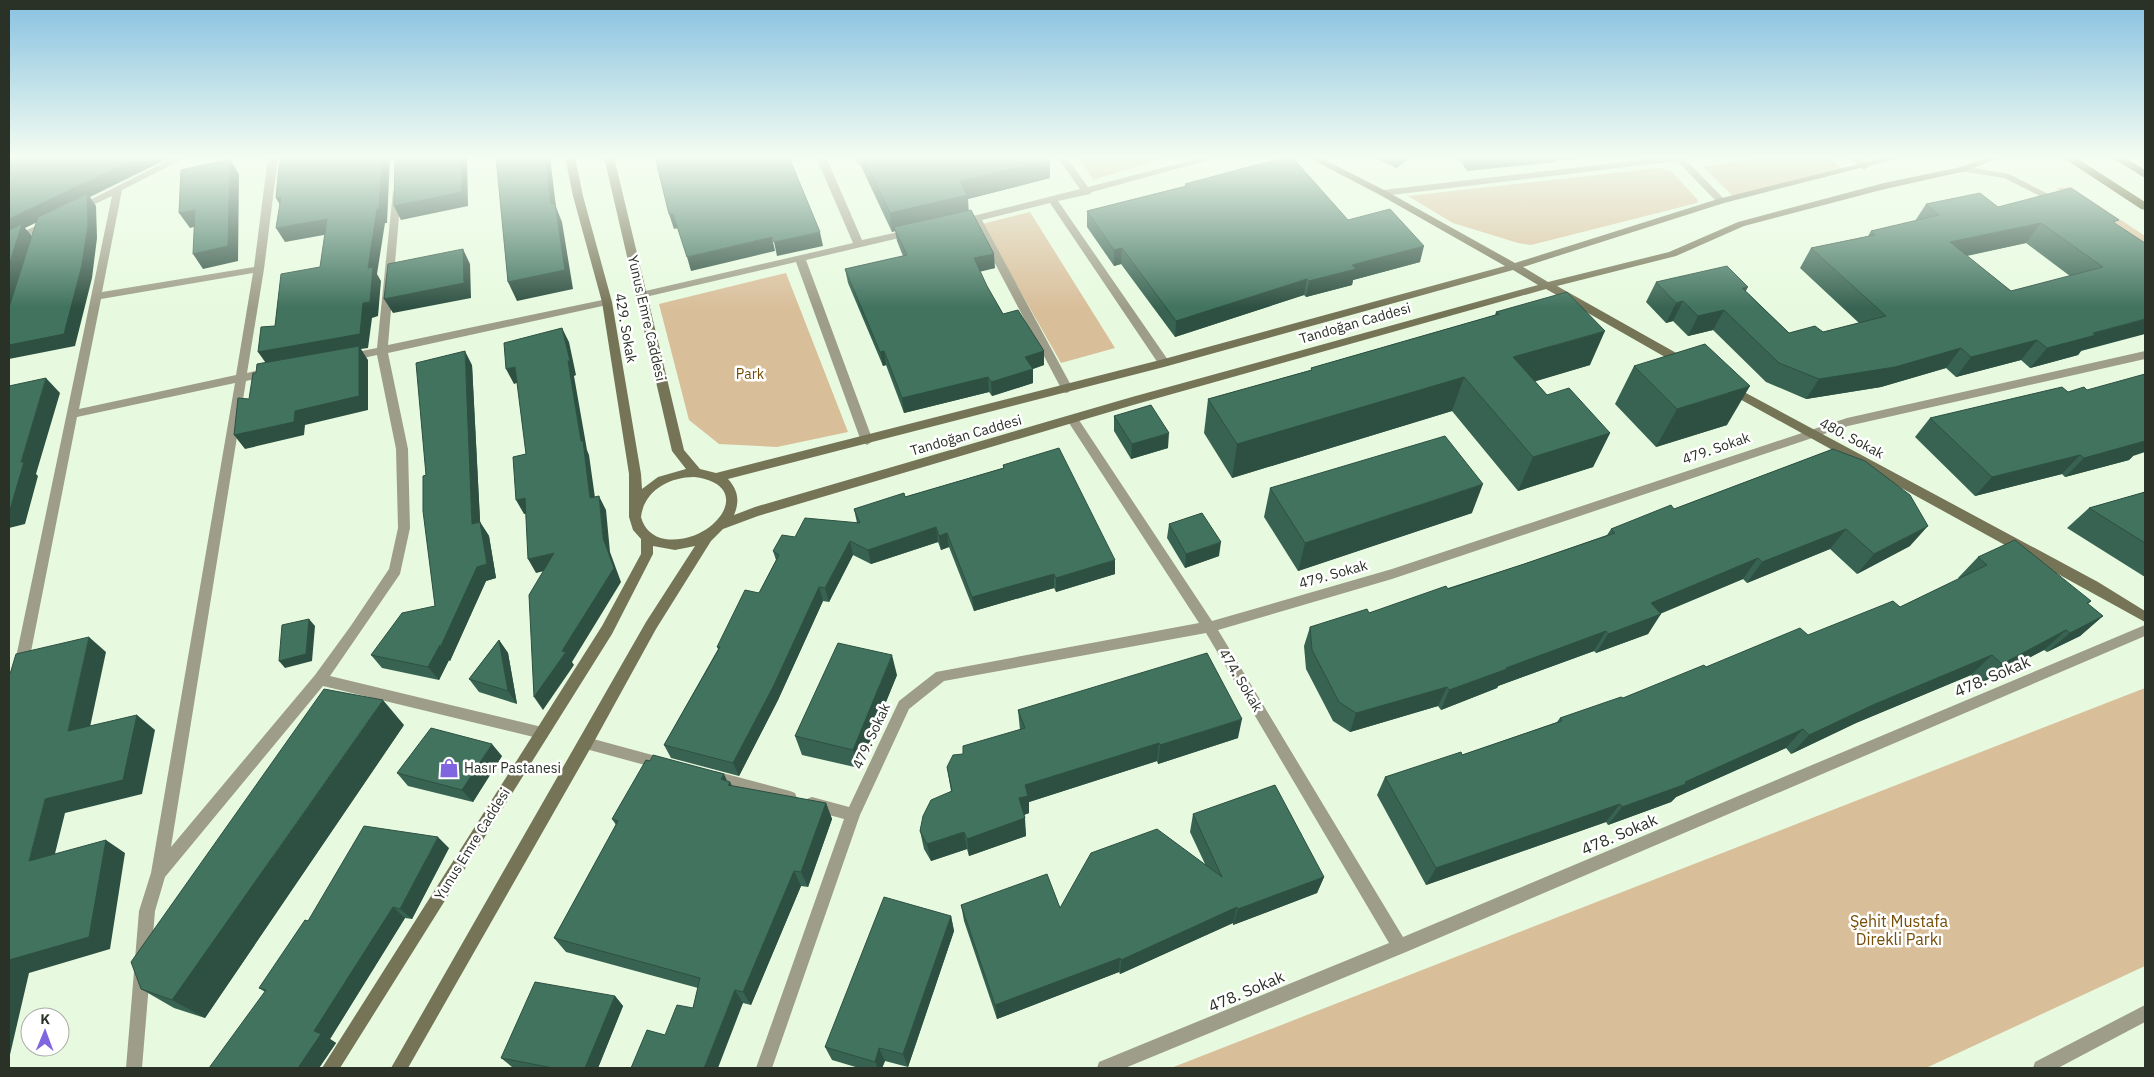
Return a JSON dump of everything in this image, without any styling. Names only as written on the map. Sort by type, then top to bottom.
[{"type":"main road","name":"429. Sokak","points":[[581,207],[607,302],[635,474],[636,507]]},
{"type":"main road","name":"Yunus Emre Caddesi","points":[[621,207],[678,451],[696,472]]},
{"type":"main road","points":[[1407,207],[1544,286],[1691,366]]},
{"type":"main road","name":"Tandoğan Caddesi","points":[[716,478],[867,441],[1164,363],[1513,267],[1701,207]]},
{"type":"main road","name":"Tandoğan Caddesi","points":[[722,525],[754,512],[1073,420],[1132,401],[1544,286],[1672,254],[1741,224],[1804,207]]},
{"type":"main road","name":"480. Sokak","points":[[1717,381],[2093,586],[2145,617]]},
{"type":"main road","points":[[696,472],[716,478],[722,481],[730,490],[732,501],[730,514],[722,525],[709,535],[693,542],[676,545],[661,544],[647,538],[638,529],[635,519],[636,507],[642,496],[652,486],[666,478],[696,472]]},
{"type":"main road","points":[[399,1068],[660,612],[709,535]]},
{"type":"main road","name":"Yunus Emre Caddesi","points":[[330,1068],[607,630],[647,554],[647,538]]},
{"type":"street","points":[[9,242],[81,207]]},
{"type":"street","points":[[16,673],[73,414],[115,207]]},
{"type":"street","points":[[134,1068],[147,911],[159,873],[260,269],[267,207]]},
{"type":"street","points":[[159,873],[320,679],[395,570],[404,528],[402,449],[382,351],[394,207]]},
{"type":"street","points":[[844,207],[860,244]]},
{"type":"street","points":[[946,225],[1019,207]]},
{"type":"street","points":[[1058,207],[1164,363]]},
{"type":"street","points":[[976,218],[1067,389]]},
{"type":"street","points":[[36,245],[42,226]]},
{"type":"street","points":[[641,295],[927,229]]},
{"type":"street","points":[[800,258],[867,441]]},
{"type":"street","points":[[97,296],[260,269]]},
{"type":"street","points":[[340,359],[607,302]]},
{"type":"street","name":"479. Sokak","points":[[764,1068],[852,815],[904,705],[941,676],[1209,627],[1392,574],[1847,422],[2145,355]]},
{"type":"street","points":[[73,414],[242,377],[278,371]]},
{"type":"street","name":"474. Sokak","points":[[1073,420],[1209,627],[1400,946]]},
{"type":"street","name":"478. Sokak","points":[[1105,1068],[1400,946],[2145,630]]},
{"type":"street","points":[[320,679],[542,733]]},
{"type":"street","points":[[586,743],[681,769]]},
{"type":"street","points":[[700,774],[852,815]]},
{"type":"street","points":[[2041,1068],[2145,1013]]},
{"type":"green space","points":[[1427,207],[1680,207],[1531,245],[1518,243],[1453,223]]},
{"type":"green space","points":[[2084,207],[2102,207],[2145,236],[2145,249]]},
{"type":"green space","points":[[1030,212],[1115,348],[1061,363],[982,224]]},
{"type":"green space","name":"Park","points":[[786,273],[848,432],[777,447],[719,444],[689,420],[659,304]]},
{"type":"green space","name":"Şehit Mustafa Direkli Parkı","points":[[2145,688],[2145,966],[1926,1068],[1171,1068]]},
{"type":"building","points":[[9,207],[33,207],[9,219]]},
{"type":"building","points":[[59,207],[87,207],[88,225],[82,265],[64,334],[9,345],[9,307],[38,217]]},
{"type":"building","points":[[179,207],[229,207],[228,246],[193,254],[195,210],[179,213]]},
{"type":"building","points":[[279,207],[379,207],[377,209],[368,268],[373,267],[370,302],[363,303],[360,334],[258,352],[261,327],[275,326],[281,274],[320,267],[327,219],[276,228]]},
{"type":"building","points":[[501,207],[556,207],[565,270],[508,282]]},
{"type":"building","points":[[667,207],[810,207],[820,232],[774,242],[772,237],[687,257],[673,214],[669,214]]},
{"type":"building","points":[[887,207],[915,207],[890,213]]},
{"type":"building","points":[[1102,207],[1337,207],[1348,220],[1390,209],[1424,246],[1352,265],[1356,269],[1309,281],[1307,279],[1176,321],[1122,248],[1114,250],[1087,211]]},
{"type":"building","points":[[1930,207],[2100,207],[2119,220],[2113,222],[2145,243],[2145,319],[2047,348],[2037,340],[1971,357],[1961,348],[1895,367],[1819,379],[1779,363],[1724,310],[1698,316],[1683,301],[1676,303],[1656,282],[1727,266],[1748,287],[1742,288],[1789,333],[1815,326],[1823,332],[1886,316],[1811,248],[1875,235],[1871,231],[1939,215]],"holes":[[[2041,223],[2103,267],[2011,291],[1950,242]]]},
{"type":"building","points":[[971,210],[994,254],[974,258],[987,286],[1003,314],[1018,310],[1044,351],[1025,357],[1033,369],[991,382],[988,377],[902,398],[884,351],[880,352],[845,269],[907,255],[894,227]]},
{"type":"building","points":[[22,224],[9,265],[9,230]]},
{"type":"building","points":[[463,249],[464,283],[384,299],[388,264]]},
{"type":"building","points":[[1567,292],[1605,331],[1513,357],[1547,395],[1569,388],[1610,433],[1533,457],[1464,377],[1237,444],[1208,399],[1312,370],[1311,368],[1499,314],[1496,312]]},
{"type":"building","points":[[562,328],[570,361],[568,361],[581,441],[583,441],[590,498],[599,496],[603,538],[614,568],[562,651],[566,652],[534,697],[529,595],[554,553],[528,559],[525,498],[516,500],[513,457],[526,454],[515,367],[506,369],[504,343]]},
{"type":"building","points":[[1705,344],[1750,386],[1677,409],[1634,366]]},
{"type":"building","points":[[359,346],[359,396],[295,411],[294,422],[234,435],[238,398],[249,399],[253,373],[256,373],[257,364]]},
{"type":"building","points":[[465,351],[472,524],[480,522],[487,564],[477,567],[440,648],[440,645],[428,667],[371,655],[402,613],[435,606],[423,511],[423,476],[426,475],[416,363]]},
{"type":"building","points":[[2145,374],[2145,441],[2084,458],[2080,455],[1992,477],[1930,418],[2062,387],[2068,392],[2084,387],[2087,390]]},
{"type":"building","points":[[46,378],[21,462],[24,462],[9,511],[9,386]]},
{"type":"building","points":[[1151,405],[1169,433],[1132,444],[1114,416]]},
{"type":"building","points":[[1445,436],[1483,484],[1305,543],[1270,488]]},
{"type":"building","points":[[1059,448],[1115,560],[1056,578],[1054,574],[972,597],[947,533],[939,536],[936,527],[868,550],[850,541],[825,588],[819,587],[773,687],[733,763],[664,745],[720,647],[717,647],[745,590],[759,593],[779,555],[773,551],[782,535],[795,537],[805,518],[860,523],[854,509],[904,493],[905,497],[1004,468],[1003,465]]},
{"type":"building","points":[[1833,449],[1865,461],[1910,495],[1928,526],[1874,554],[1846,529],[1762,562],[1758,558],[1651,603],[1661,614],[1608,634],[1606,631],[1449,690],[1447,687],[1356,713],[1339,702],[1312,650],[1310,627],[1367,609],[1369,613],[1446,586],[1448,589],[1524,564],[1615,533],[1611,529],[1671,505],[1674,509]]},
{"type":"building","points":[[2145,492],[2145,543],[2089,508]]},
{"type":"building","points":[[1202,513],[1221,542],[1186,554],[1169,524]]},
{"type":"building","points":[[2015,540],[2091,601],[2087,603],[2103,616],[2070,633],[2066,630],[2002,664],[1992,655],[1875,704],[1809,735],[1803,729],[1685,782],[1686,784],[1622,807],[1620,804],[1436,868],[1385,777],[1461,752],[1462,755],[1562,721],[1560,718],[1621,697],[1623,698],[1704,665],[1706,667],[1800,628],[1808,635],[1893,601],[1900,607],[1987,565],[1978,557]]},
{"type":"building","points":[[309,619],[306,654],[279,661],[282,625]]},
{"type":"building","points":[[89,637],[68,731],[137,715],[123,780],[45,799],[29,861],[106,840],[89,937],[9,960],[9,675],[16,654]]},
{"type":"building","points":[[499,640],[508,691],[469,679]]},
{"type":"building","points":[[838,643],[892,655],[853,750],[795,736]]},
{"type":"building","points":[[1207,653],[1242,719],[1025,785],[1028,796],[1019,798],[1025,818],[967,839],[964,832],[927,844],[920,831],[923,816],[931,800],[952,791],[947,767],[953,755],[963,754],[963,746],[1025,728],[1018,710]]},
{"type":"building","points":[[324,689],[383,700],[172,1000],[141,989],[131,962]]},
{"type":"building","points":[[431,728],[492,744],[462,790],[397,773]]},
{"type":"building","points":[[653,755],[724,774],[721,779],[730,782],[728,785],[826,803],[801,872],[794,871],[743,992],[735,990],[704,1068],[631,1068],[647,1030],[665,1035],[677,1005],[693,1008],[700,978],[554,938],[618,821],[612,819],[646,760],[650,761]]},
{"type":"building","points":[[1275,785],[1324,877],[1238,909],[1237,907],[1121,960],[1120,958],[995,1005],[961,905],[1047,874],[1060,908],[1091,853],[1157,829],[1222,877],[1193,814]]},
{"type":"building","points":[[364,826],[438,837],[400,909],[393,907],[314,1031],[321,1034],[298,1068],[209,1068],[266,990],[259,988],[305,920],[308,921]]},
{"type":"building","points":[[884,897],[951,916],[903,1054],[879,1048],[875,1062],[825,1047]]},
{"type":"building","points":[[535,982],[615,996],[585,1068],[553,1068],[501,1058]]},
{"type":"place","name":"Hasır Pastanesi","points":[[449,768]]}]
